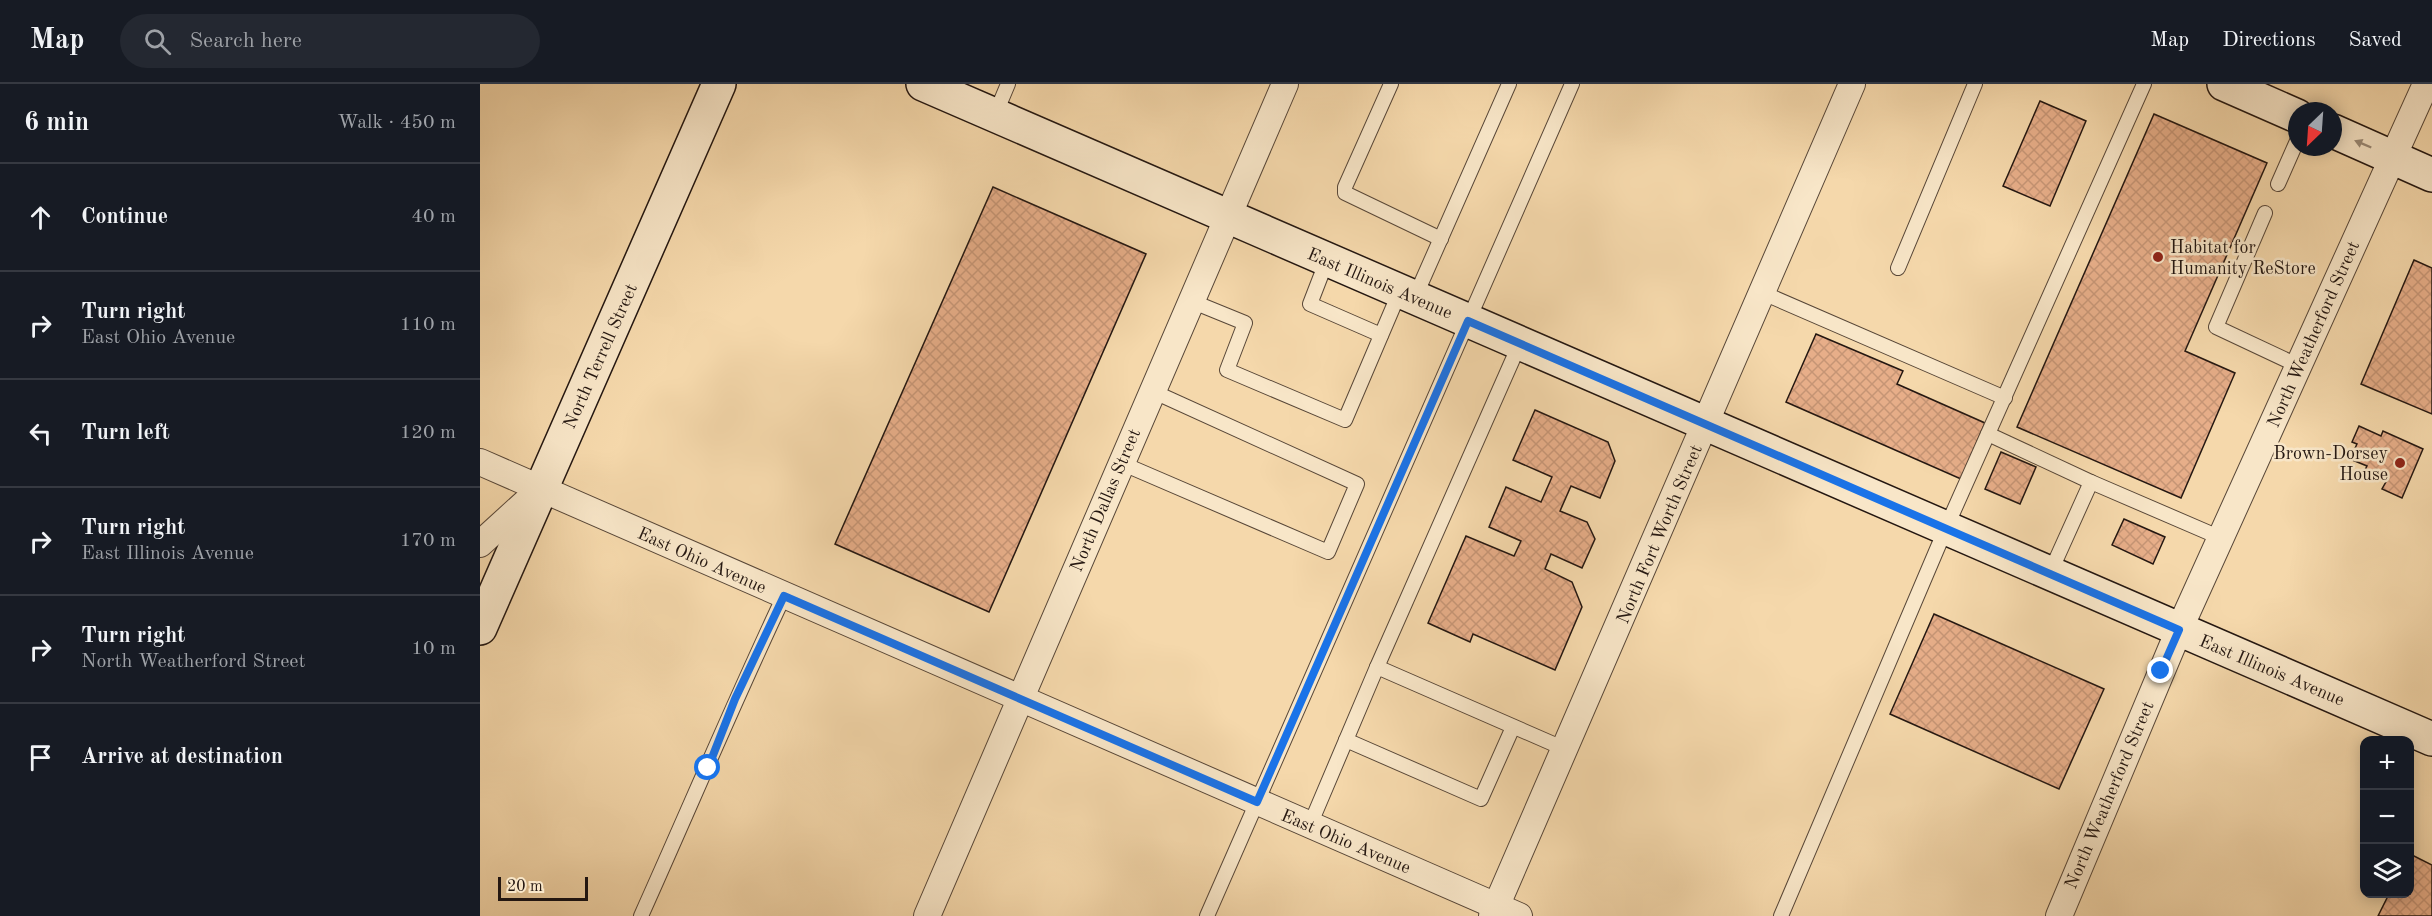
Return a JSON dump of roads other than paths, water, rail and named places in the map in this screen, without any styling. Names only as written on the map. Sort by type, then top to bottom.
[{"type":"main road","name":"North Terrell Street","points":[[480,628],[718,84]]},
{"type":"main road","name":"East Illinois Avenue","points":[[923,84],[2432,739]]},
{"type":"main road","points":[[2224,84],[2288,112]]},
{"type":"main road","points":[[2342,135],[2432,174]]},
{"type":"street","name":"North Dallas Street","points":[[927,916],[1285,84]]},
{"type":"street","name":"North Fort Worth Street","points":[[1503,913],[1565,749],[1852,84]]},
{"type":"street","name":"North Weatherford Street","points":[[2059,916],[2179,630],[2426,84]]},
{"type":"street","name":"East Ohio Avenue","points":[[480,462],[1310,825],[1503,913]]},
{"type":"street","points":[[480,544],[541,489]]},
{"type":"lane","points":[[995,115],[1008,84]]},
{"type":"lane","points":[[1391,84],[1345,187],[1345,193],[1441,239]]},
{"type":"lane","points":[[1191,301],[1245,323],[1227,370],[1345,420],[1381,335],[1441,239],[1509,84]]},
{"type":"lane","points":[[1208,916],[1572,84]]},
{"type":"lane","points":[[1898,268],[1975,84]]},
{"type":"lane","points":[[1781,916],[1946,528],[2144,84]]},
{"type":"lane","points":[[2278,184],[2290,156]]},
{"type":"lane","points":[[2265,213],[2216,327],[2299,366]]},
{"type":"lane","points":[[1327,260],[1310,304],[1381,335]]},
{"type":"lane","points":[[1763,293],[2005,398]]},
{"type":"lane","points":[[1310,825],[1377,667],[1520,344]]},
{"type":"lane","points":[[1121,463],[1328,552],[1357,484],[1152,391]]},
{"type":"lane","points":[[1988,434],[2091,482],[2221,538]]},
{"type":"lane","points":[[2050,573],[2091,482]]},
{"type":"lane","points":[[641,916],[708,768],[735,699],[784,596]]},
{"type":"lane","points":[[1377,667],[1565,749]]},
{"type":"lane","points":[[1346,740],[1481,799],[1513,727]]},
{"type":"place","name":"Habitat for Humanity ReStore","points":[[2158,257]]},
{"type":"place","name":"Brown-Dorsey House","points":[[2400,463]]}]
